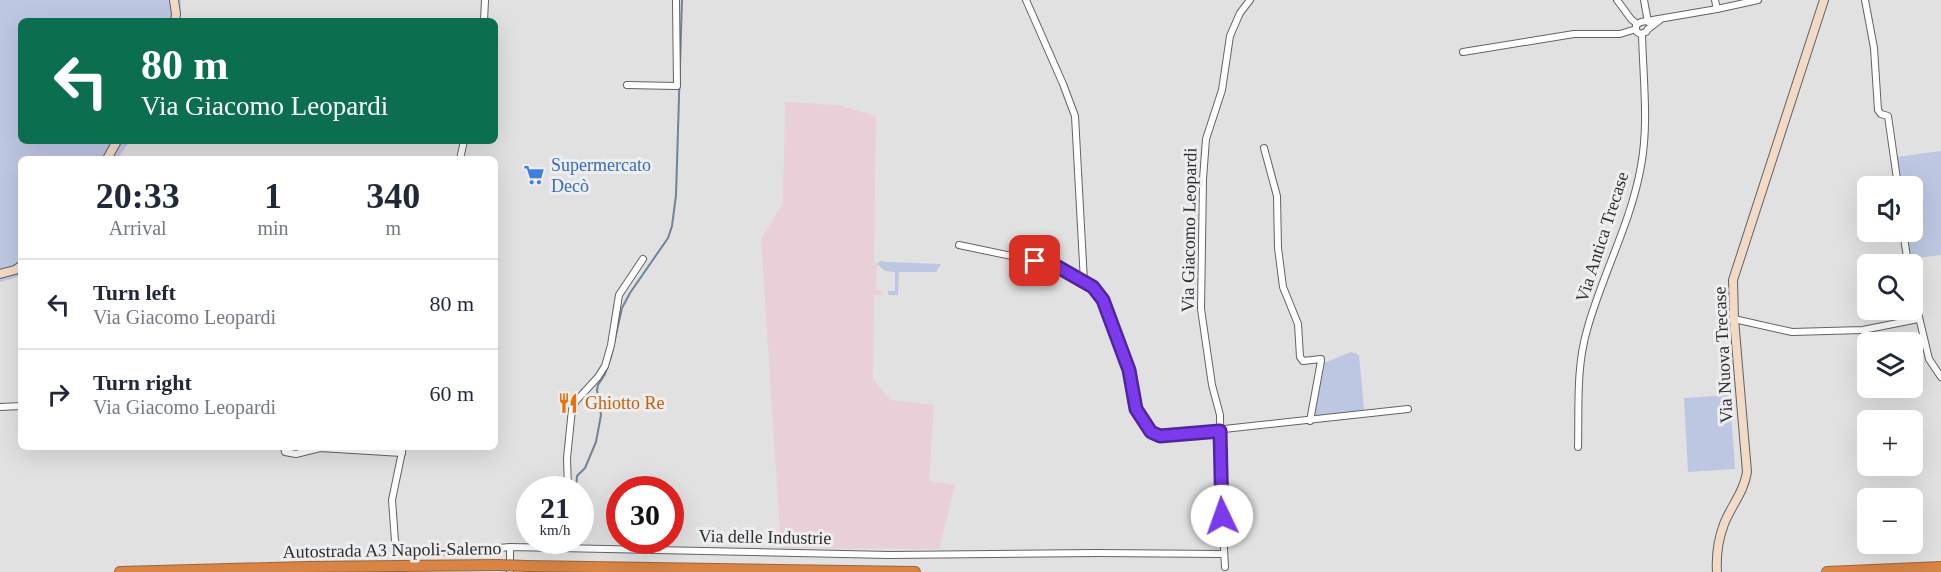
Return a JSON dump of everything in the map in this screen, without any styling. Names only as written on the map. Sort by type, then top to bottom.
[{"type":"highway","name":"Autostrada A3 Napoli-Salerno","points":[[120,572],[498,565],[915,572]]},
{"type":"highway","points":[[1827,572],[1941,567]]},
{"type":"street","points":[[174,0],[175,18]]},
{"type":"street","points":[[484,18],[486,0]]},
{"type":"street","points":[[627,84],[677,86],[676,0]]},
{"type":"street","points":[[1026,0],[1075,116],[1084,282]]},
{"type":"street","name":"Via Giacomo Leopardi","points":[[1225,567],[1220,480],[1220,414],[1212,385],[1201,309],[1203,179],[1206,139],[1222,90],[1230,36],[1240,13],[1250,0]]},
{"type":"street","points":[[1617,0],[1631,19],[1643,25]]},
{"type":"street","points":[[1643,25],[1644,0]]},
{"type":"street","points":[[1715,0],[1717,9]]},
{"type":"street","points":[[1463,52],[1574,34],[1620,34],[1661,19],[1758,0]]},
{"type":"street","name":"Via Nuova Trecase","points":[[1717,572],[1718,543],[1724,523],[1746,481],[1747,471],[1734,319],[1733,280],[1824,0]]},
{"type":"street","points":[[1865,0],[1874,48],[1878,110],[1881,114],[1888,116],[1897,176]]},
{"type":"street","name":"Via Antica Trecase","points":[[1578,447],[1580,359],[1587,329],[1622,234],[1641,169],[1645,142],[1642,34],[1638,33],[1643,25]]},
{"type":"street","points":[[1264,148],[1277,196],[1281,278],[1285,295],[1298,324],[1300,357],[1303,361],[1321,359],[1310,421]]},
{"type":"street","points":[[959,245],[1054,265],[1093,287],[1103,300],[1129,370],[1136,409],[1151,432],[1160,436],[1408,409]]},
{"type":"street","points":[[568,476],[572,409],[604,366],[611,345],[619,295],[643,259]]},
{"type":"street","points":[[0,274],[18,268]]},
{"type":"street","points":[[1734,319],[1792,332],[1863,330],[1913,320]]},
{"type":"street","points":[[1918,320],[1929,359],[1941,377]]},
{"type":"street","points":[[0,407],[18,406]]},
{"type":"street","points":[[284,450],[285,453],[296,454],[312,450]]},
{"type":"street","name":"Via delle Industrie","points":[[402,450],[392,500],[395,541],[399,548],[406,552],[516,548]]},
{"type":"street","points":[[510,548],[510,572]]},
{"type":"street","name":"Via delle Industrie","points":[[594,549],[948,555],[1224,554]]},
{"type":"shaded area","points":[[0,0],[181,0],[180,18],[18,18],[18,144],[128,144],[119,156],[18,156],[18,277],[0,282]]},
{"type":"shaded area","points":[[785,102],[838,105],[876,116],[874,261],[877,264],[876,290],[882,291],[882,295],[874,295],[873,379],[890,400],[934,405],[929,481],[955,485],[939,549],[781,548],[761,239],[783,203]]},
{"type":"shaded area","points":[[1941,151],[1941,255],[1923,257],[1923,254],[1909,254],[1908,242],[1923,242],[1923,176],[1899,176],[1896,157]]},
{"type":"shaded area","points":[[880,261],[941,264],[936,272],[899,272],[898,295],[888,295],[888,291],[895,291],[895,272],[885,271],[877,264]]},
{"type":"shaded area","points":[[1351,352],[1359,355],[1364,409],[1360,412],[1317,416],[1314,412],[1324,363]]},
{"type":"shaded area","points":[[1730,395],[1735,469],[1688,472],[1684,398]]},
{"type":"waterway","points":[[577,476],[585,468],[596,442],[601,415],[597,390],[611,357],[622,308],[668,238],[672,226],[676,195],[682,0]]},
{"type":"place","name":"Supermercato Decò","points":[[534,175]]},
{"type":"place","name":"Ghiotto Re","points":[[568,403]]},
{"type":"route","points":[[1035,261],[1054,265],[1098,292],[1129,370],[1136,409],[1151,432],[1160,436],[1220,431],[1222,516]]}]
